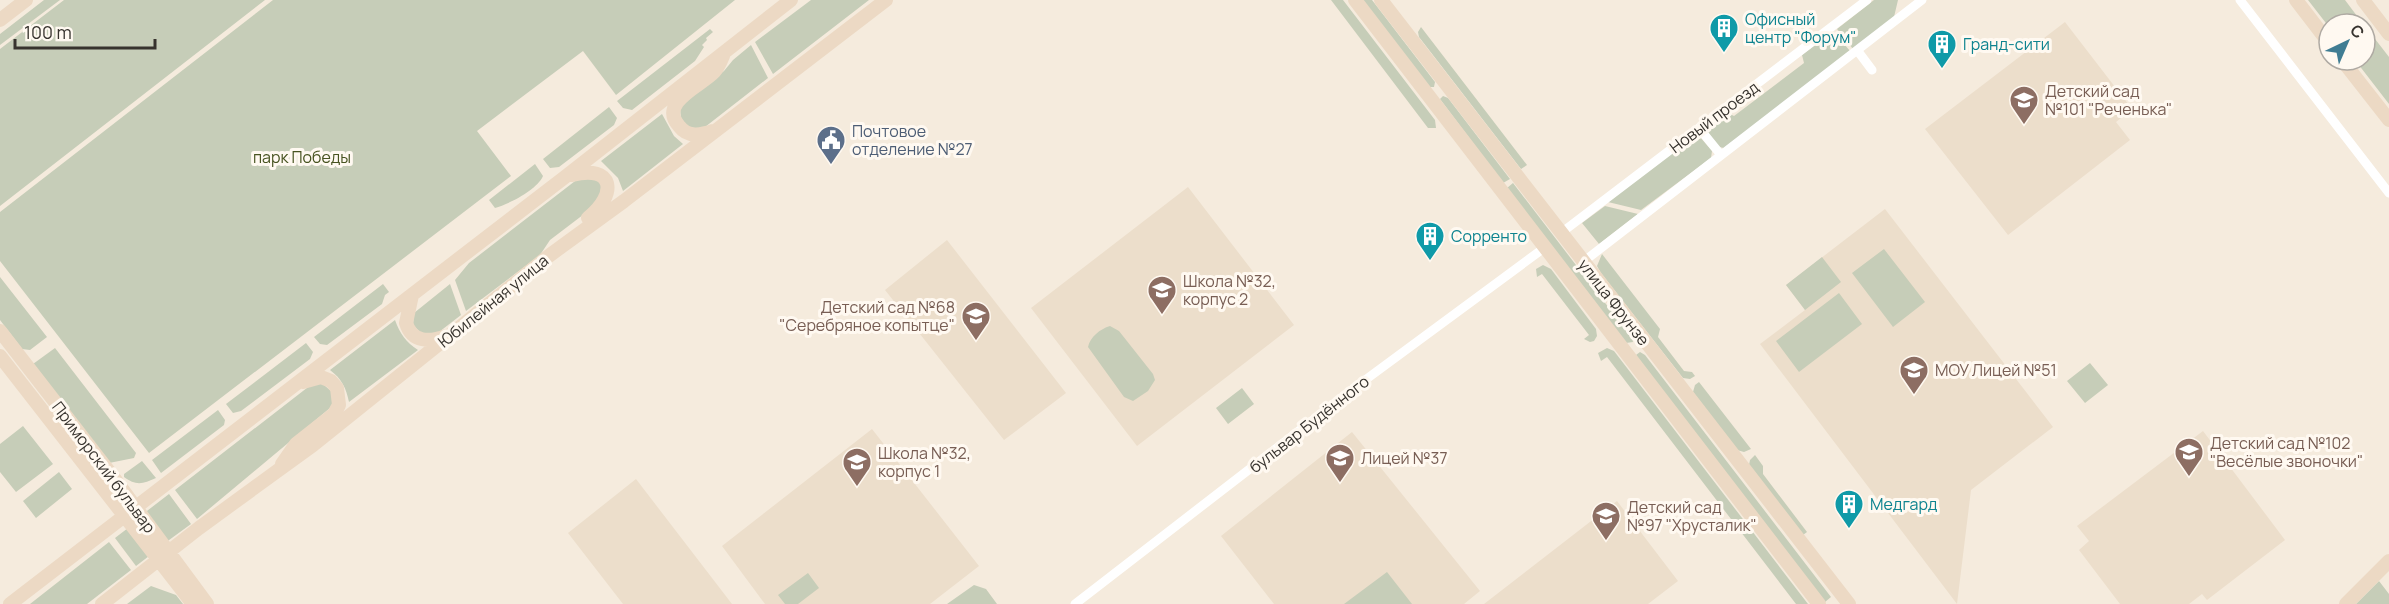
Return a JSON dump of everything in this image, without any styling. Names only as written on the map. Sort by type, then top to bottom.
[{"type":"main road","points":[[0,20],[26,0]]},
{"type":"main road","points":[[10,604],[566,177],[791,0]]},
{"type":"main road","name":"Юбилейная улица","points":[[102,604],[276,474],[550,255],[886,0]]},
{"type":"main road","name":"улица Фрунзе","points":[[1355,0],[1818,604]]},
{"type":"main road","name":"улица Фрунзе","points":[[1381,0],[1849,604]]},
{"type":"main road","points":[[2296,0],[2317,27]]},
{"type":"main road","points":[[2363,0],[2389,34]]},
{"type":"main road","points":[[716,130],[694,135],[686,132],[675,120],[673,112],[676,101],[715,72],[727,49]]},
{"type":"main road","points":[[2351,72],[2389,120]]},
{"type":"main road","points":[[1431,98],[1447,86]]},
{"type":"main road","points":[[550,255],[563,237],[601,206],[608,193],[605,180],[595,173],[587,171],[566,177]]},
{"type":"main road","points":[[412,295],[406,323],[411,334],[425,341],[452,334]]},
{"type":"main road","name":"Приморский бульвар","points":[[0,331],[129,511],[164,556],[207,604]]},
{"type":"main road","points":[[1626,353],[1643,339]]},
{"type":"main road","points":[[0,356],[129,511]]},
{"type":"main road","points":[[276,474],[296,444],[334,414],[339,405],[337,388],[332,381],[321,377],[292,386]]},
{"type":"main road","points":[[164,556],[193,604]]},
{"type":"main road","points":[[2346,604],[2389,561]]},
{"type":"street","name":"Новый проезд","points":[[1561,233],[1866,0]]},
{"type":"street","name":"Новый проезд","points":[[1583,262],[1922,0]]},
{"type":"street","points":[[2240,0],[2389,193]]},
{"type":"street","points":[[1857,50],[1872,70]]},
{"type":"street","points":[[1699,128],[1721,155]]},
{"type":"street","name":"бульвар Будённого","points":[[1075,604],[1357,386],[1544,248]]},
{"type":"shaded area","name":"Детский сад №101 \"Реченька\"","points":[[2065,22],[2132,109],[2116,122],[2130,140],[2008,235],[1925,129]]},
{"type":"shaded area","name":"Школа №32, корпус 2","points":[[1188,187],[1294,325],[1137,446],[1031,308]]},
{"type":"shaded area","name":"МОУ Лицей №51","points":[[1885,209],[2053,427],[1971,490],[1957,604],[1760,344],[1805,310],[1786,285]]},
{"type":"shaded area","name":"Детский сад №68 \"Серебряное копытце\"","points":[[947,240],[1066,393],[1004,440],[885,290]]},
{"type":"shaded area","name":"Школа №32, корпус 1","points":[[872,429],[979,566],[930,604],[765,604],[722,546]]},
{"type":"shaded area","name":"Детский сад №102 \"Весёлые звоночки\"","points":[[2203,431],[2285,540],[2207,600],[2202,594],[2189,604],[2120,604],[2079,550],[2089,541],[2077,526]]},
{"type":"shaded area","name":"Лицей №37","points":[[1352,432],[1480,591],[1464,604],[1274,604],[1221,536]]},
{"type":"shaded area","points":[[636,479],[732,604],[623,604],[568,533]]},
{"type":"shaded area","name":"Детский сад №97 \"Хрусталик\"","points":[[1617,501],[1678,581],[1648,604],[1484,604]]},
{"type":"green space","points":[[44,0],[60,0],[0,45],[0,34]]},
{"type":"green space","points":[[64,0],[265,0],[0,206],[0,49]]},
{"type":"green space","name":"парк Победы","points":[[273,0],[735,0],[616,95],[583,51],[477,131],[511,176],[149,453],[0,261],[0,212]]},
{"type":"green space","points":[[811,0],[869,0],[773,74],[755,42]]},
{"type":"green space","points":[[1331,0],[1343,0],[1435,120],[1436,128],[1428,128]]},
{"type":"green space","points":[[1362,0],[1372,0],[1435,82],[1434,87],[1429,87]]},
{"type":"green space","points":[[1874,0],[1898,0],[1894,17],[1853,49],[1837,29]]},
{"type":"green space","points":[[2308,0],[2345,0],[2354,12],[2317,12]]},
{"type":"green space","points":[[1421,27],[1527,165],[1521,169],[1419,37],[1418,32]]},
{"type":"green space","points":[[710,29],[713,32],[706,38],[707,40],[702,45],[704,47],[695,61],[632,110],[623,108],[617,101]]},
{"type":"green space","points":[[1833,31],[1850,51],[1724,148],[1719,147],[1707,131],[1709,125],[1726,112],[1734,116],[1804,63],[1802,55]]},
{"type":"green space","points":[[2377,42],[2389,57],[2389,104],[2364,72],[2377,72]]},
{"type":"green space","points":[[751,45],[768,78],[705,127],[701,129],[688,127],[681,118],[680,109],[685,101],[724,71]]},
{"type":"green space","points":[[1443,96],[1448,98],[1510,179],[1503,183],[1440,99]]},
{"type":"green space","points":[[609,107],[617,118],[614,125],[559,167],[550,168],[543,159]]},
{"type":"green space","points":[[662,114],[674,136],[683,144],[623,191],[618,178],[601,161]]},
{"type":"green space","points":[[1695,136],[1700,137],[1712,151],[1711,158],[1641,210],[1608,202]]},
{"type":"green space","points":[[535,164],[543,176],[540,181],[522,196],[495,208],[489,200]]},
{"type":"green space","points":[[591,176],[604,185],[596,205],[550,240],[540,255],[466,311],[455,280],[469,263],[579,178]]},
{"type":"green space","points":[[1513,183],[1633,342],[1626,343],[1507,188]]},
{"type":"green space","points":[[1605,206],[1638,214],[1599,244],[1582,223]]},
{"type":"green space","points":[[1884,249],[1925,302],[1893,327],[1852,273]]},
{"type":"green space","points":[[1602,254],[1660,329],[1658,337],[1684,371],[1692,372],[1695,376],[1690,379],[1683,378],[1601,273],[1597,266]]},
{"type":"green space","points":[[1822,257],[1841,282],[1805,310],[1786,285]]},
{"type":"green space","points":[[1543,265],[1551,269],[1596,329],[1597,336],[1594,341],[1584,339],[1589,335],[1542,274],[1537,277],[1536,269]]},
{"type":"green space","points":[[0,277],[47,337],[30,350],[22,349],[0,320]]},
{"type":"green space","points":[[383,284],[389,292],[385,295],[382,304],[327,345],[320,344],[314,337]]},
{"type":"green space","points":[[450,284],[461,315],[439,332],[424,336],[413,325],[414,313]]},
{"type":"green space","points":[[1839,293],[1862,324],[1799,372],[1776,341]]},
{"type":"green space","points":[[395,320],[404,337],[418,350],[349,402],[343,384],[330,370]]},
{"type":"green space","points":[[1110,326],[1119,331],[1153,374],[1155,380],[1148,391],[1133,401],[1124,397],[1088,347],[1096,334]]},
{"type":"green space","points":[[306,343],[313,352],[310,359],[241,411],[233,413],[226,404]]},
{"type":"green space","points":[[55,348],[136,453],[134,458],[109,463],[33,364]]},
{"type":"green space","points":[[1607,348],[1614,351],[1808,604],[1796,604],[1607,357],[1601,361],[1598,353]]},
{"type":"green space","points":[[1640,352],[1645,355],[1831,597],[1825,602],[1638,359],[1636,355]]},
{"type":"green space","points":[[2090,363],[2108,385],[2085,403],[2067,381]]},
{"type":"green space","points":[[1699,382],[1751,449],[1744,452],[1737,450],[1693,392],[1695,385]]},
{"type":"green space","points":[[312,384],[323,384],[332,392],[333,404],[330,408],[197,519],[175,490]]},
{"type":"green space","points":[[1242,388],[1254,404],[1228,424],[1216,408]]},
{"type":"green space","points":[[218,410],[225,420],[224,425],[161,473],[152,460]]},
{"type":"green space","points":[[23,426],[53,464],[16,492],[0,472],[0,444]]},
{"type":"green space","points":[[1755,455],[1763,466],[1763,474],[1807,532],[1803,535],[1749,465]]},
{"type":"green space","points":[[142,461],[156,478],[140,483],[132,482],[124,477],[124,474]]},
{"type":"green space","points":[[59,472],[72,489],[36,518],[23,501]]},
{"type":"green space","points":[[169,494],[191,524],[165,543],[143,514]]},
{"type":"green space","points":[[128,528],[149,556],[136,566],[115,538]]},
{"type":"green space","points":[[109,542],[131,570],[87,604],[30,604]]},
{"type":"green space","points":[[1387,572],[1412,604],[1344,604]]},
{"type":"green space","points":[[808,573],[819,588],[798,604],[785,604],[778,595]]},
{"type":"green space","points":[[2379,581],[2389,594],[2389,604],[2356,604]]},
{"type":"green space","points":[[974,585],[986,589],[997,604],[947,604]]},
{"type":"green space","points":[[151,586],[176,595],[183,604],[127,604]]},
{"type":"place","name":"Офисный центр \"Форум\"","points":[[1724,54]]},
{"type":"place","name":"Гранд-сити","points":[[1942,70]]},
{"type":"place","name":"Детский сад №101 \"Реченька\"","points":[[2024,126]]},
{"type":"place","name":"Почтовое отделение №27","points":[[831,166]]},
{"type":"place","name":"Сорренто","points":[[1430,262]]},
{"type":"place","name":"Школа №32, корпус 2","points":[[1162,316]]},
{"type":"place","name":"Детский сад №68 \"Серебряное копытце\"","points":[[976,342]]},
{"type":"place","name":"МОУ Лицей №51","points":[[1914,396]]},
{"type":"place","name":"Детский сад №102 \"Весёлые звоночки\"","points":[[2189,478]]},
{"type":"place","name":"Лицей №37","points":[[1340,484]]},
{"type":"place","name":"Школа №32, корпус 1","points":[[857,488]]},
{"type":"place","name":"Медгард","points":[[1849,530]]},
{"type":"place","name":"Детский сад №97 \"Хрусталик\"","points":[[1606,542]]}]
